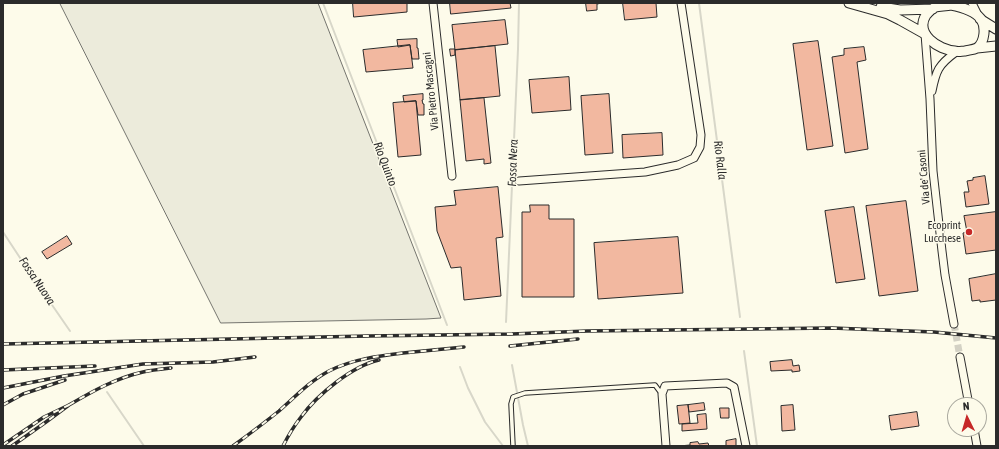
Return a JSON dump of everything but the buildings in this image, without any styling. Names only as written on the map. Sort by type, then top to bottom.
[{"type":"main road","points":[[849,3],[888,14],[925,34]]},
{"type":"main road","points":[[862,3],[900,10],[951,5],[957,6],[969,10],[996,29]]},
{"type":"main road","points":[[937,6],[929,12],[925,18],[923,26],[925,34],[930,41],[938,46],[956,52],[996,46]]},
{"type":"main road","points":[[977,48],[981,42],[984,30],[980,19]]},
{"type":"street","name":"Via Pietro Mascagni","points":[[433,3],[452,176]]},
{"type":"street","points":[[519,181],[645,172],[678,165],[694,158],[700,147],[701,135],[681,3]]},
{"type":"street","points":[[972,3],[980,19]]},
{"type":"street","name":"Via de' Casoni","points":[[925,34],[930,99],[933,171],[945,275],[954,324]]},
{"type":"street","name":"Via de' Casoni","points":[[930,99],[934,81],[941,64],[956,52]]},
{"type":"street","points":[[960,358],[967,397]]},
{"type":"street","points":[[666,446],[662,394],[665,386],[727,383],[734,387],[746,446]]},
{"type":"lane","points":[[513,446],[511,404],[513,397],[525,392],[655,386],[662,394]]},
{"type":"shaded area","points":[[60,3],[318,3],[441,318],[221,323]]},
{"type":"waterway","name":"Rio Quinto","points":[[323,3],[447,325]]},
{"type":"waterway","name":"Fossa Nera","points":[[506,322],[519,3]]},
{"type":"waterway","name":"Rio Ralla","points":[[699,3],[740,317]]},
{"type":"waterway","name":"Fossa Nuova","points":[[3,232],[70,331]]},
{"type":"waterway","name":"Rio Ralla","points":[[744,351],[757,446]]},
{"type":"waterway","name":"Fossa Nera","points":[[512,365],[528,446]]},
{"type":"waterway","name":"Rio Quinto","points":[[460,367],[468,388],[485,422],[503,446]]},
{"type":"waterway","name":"Fossa Nuova","points":[[107,392],[144,446]]},
{"type":"tunnel","points":[[954,324],[960,357]]},
{"type":"railway","points":[[3,344],[512,334],[587,331],[832,328],[934,332],[996,338]]},
{"type":"railway","points":[[510,346],[578,339]]},
{"type":"railway","points":[[233,446],[279,411],[315,380],[338,367],[375,357],[464,347]]},
{"type":"railway","points":[[3,388],[64,376],[143,364],[213,362],[255,357]]},
{"type":"railway","points":[[283,446],[291,431],[308,408],[336,382],[358,368],[379,360]]},
{"type":"railway","points":[[3,370],[95,366]]},
{"type":"railway","points":[[69,405],[114,381],[146,371],[171,368]]},
{"type":"railway","points":[[3,405],[23,394],[65,380]]},
{"type":"railway","points":[[3,445],[44,417],[69,405],[12,446]]},
{"type":"place","name":"Ecoprint Lucchese","points":[[969,232]]}]
